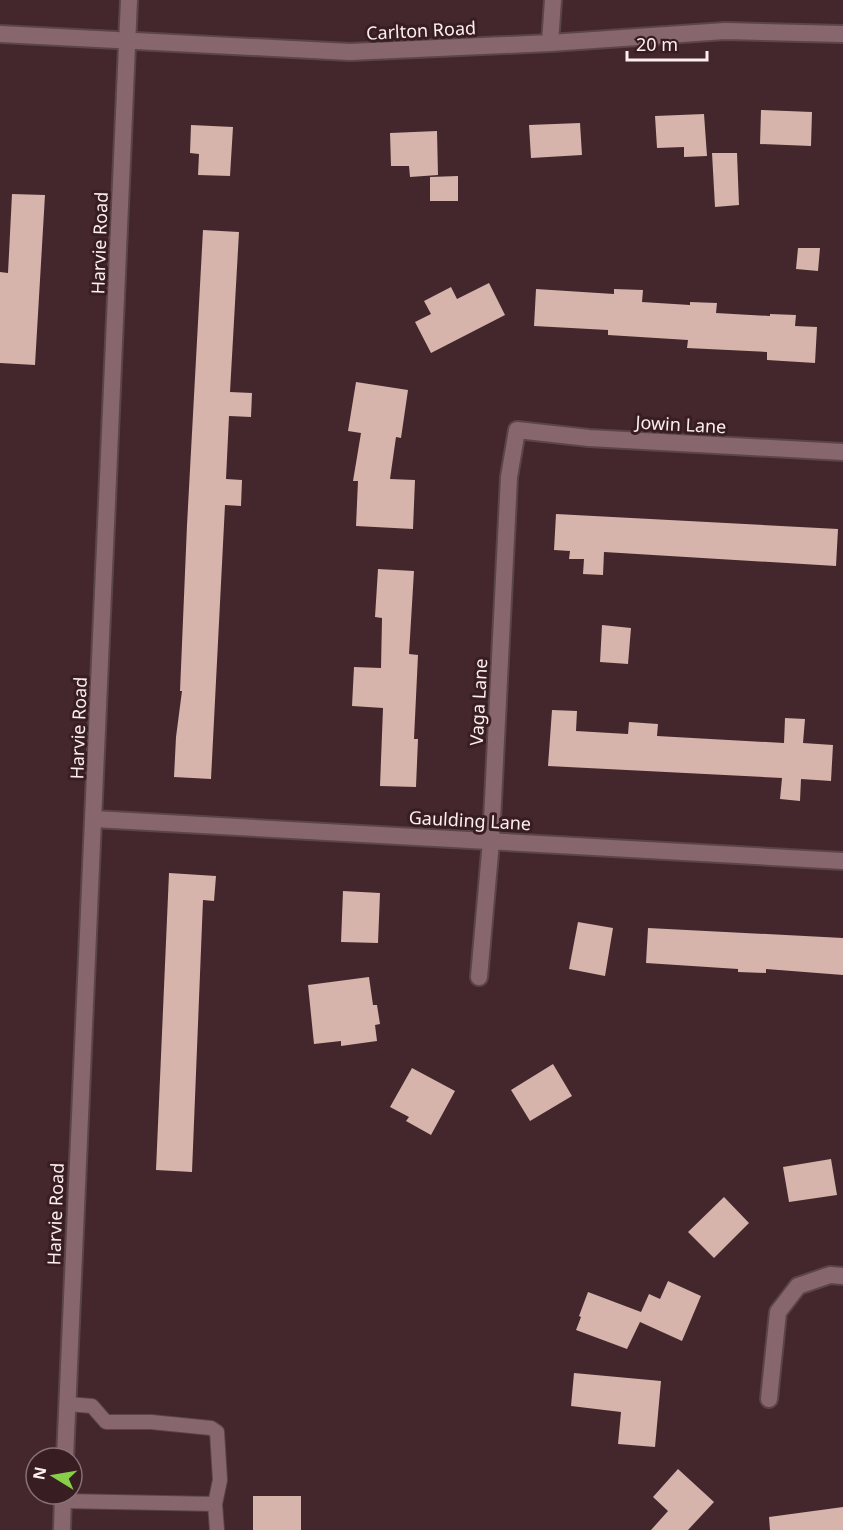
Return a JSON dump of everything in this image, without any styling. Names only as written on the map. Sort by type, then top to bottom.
[{"type":"street","name":"Harvie Road","points":[[65,1446],[129,0]]},
{"type":"street","points":[[550,43],[553,0]]},
{"type":"street","name":"Carlton Road","points":[[0,34],[350,52],[550,43],[724,31],[843,34]]},
{"type":"street","name":"Jowin Lane","points":[[517,430],[589,438],[843,452]]},
{"type":"street","name":"Vaga Lane","points":[[479,977],[491,841],[509,477],[517,430]]},
{"type":"street","name":"Gaulding Lane","points":[[94,819],[843,861]]},
{"type":"street","points":[[769,1399],[778,1312],[798,1286],[830,1275],[843,1276]]},
{"type":"street","points":[[62,1530],[63,1506]]},
{"type":"lane","points":[[67,1404],[92,1406],[106,1422],[151,1422],[211,1428],[217,1432],[220,1480],[215,1504],[217,1530]]},
{"type":"lane","points":[[84,1498],[215,1504]]},
{"type":"building","points":[[761,110],[812,112],[811,146],[760,144]]},
{"type":"building","points":[[704,114],[707,156],[684,157],[684,147],[657,148],[655,116]]},
{"type":"building","points":[[580,123],[582,155],[531,158],[529,125]]},
{"type":"building","points":[[191,125],[233,127],[230,176],[198,175],[199,154],[190,153]]},
{"type":"building","points":[[437,131],[438,175],[410,177],[409,166],[391,166],[390,133]]},
{"type":"building","points":[[712,153],[737,153],[739,205],[715,207]]},
{"type":"building","points":[[458,176],[458,201],[430,201],[430,177]]},
{"type":"building","points":[[12,194],[45,195],[35,365],[0,363],[0,272],[8,273]]},
{"type":"building","points":[[203,230],[239,232],[230,392],[252,393],[251,417],[229,416],[226,479],[242,480],[241,506],[225,505],[211,779],[174,777],[182,691],[180,691],[187,525]]},
{"type":"building","points":[[798,248],[820,248],[818,271],[796,269]]},
{"type":"building","points":[[489,283],[505,315],[431,353],[415,322],[431,314],[424,301],[451,287],[457,299]]},
{"type":"building","points":[[536,289],[614,294],[614,289],[643,290],[642,302],[690,305],[690,302],[717,303],[716,313],[796,315],[795,326],[817,327],[815,363],[767,360],[767,352],[687,348],[688,340],[608,335],[608,330],[534,326]]},
{"type":"building","points":[[356,382],[408,390],[401,438],[396,437],[390,479],[415,480],[413,529],[356,526],[358,481],[353,481],[361,433],[348,431]]},
{"type":"building","points":[[556,514],[838,529],[836,566],[604,552],[603,575],[583,574],[584,559],[569,559],[570,551],[554,550]]},
{"type":"building","points":[[378,569],[414,571],[409,654],[418,655],[414,739],[418,739],[416,787],[380,786],[383,708],[352,706],[354,667],[381,668],[382,618],[375,617]]},
{"type":"building","points":[[602,625],[631,628],[628,664],[600,662]]},
{"type":"building","points":[[552,710],[577,711],[576,731],[628,734],[629,722],[658,724],[657,736],[784,743],[785,718],[805,719],[803,743],[833,745],[831,781],[801,779],[800,801],[780,799],[782,778],[548,766]]},
{"type":"building","points":[[169,873],[216,876],[214,901],[203,900],[192,1172],[156,1170]]},
{"type":"building","points":[[343,891],[380,893],[378,943],[341,942]]},
{"type":"building","points":[[578,922],[613,928],[605,976],[569,969]]},
{"type":"building","points":[[648,928],[843,938],[843,975],[766,969],[766,973],[738,972],[738,969],[646,963]]},
{"type":"building","points":[[369,977],[373,1005],[377,1005],[380,1024],[375,1025],[377,1041],[341,1046],[341,1041],[314,1044],[308,985]]},
{"type":"building","points":[[553,1064],[572,1096],[530,1121],[511,1090]]},
{"type":"building","points":[[412,1068],[455,1091],[431,1135],[406,1121],[409,1117],[390,1107]]},
{"type":"building","points":[[831,1159],[837,1195],[789,1202],[783,1167]]},
{"type":"building","points":[[724,1197],[749,1223],[714,1258],[688,1232]]},
{"type":"building","points":[[668,1281],[701,1296],[682,1341],[640,1322],[627,1349],[576,1330],[588,1292],[641,1312],[649,1294],[660,1299]]},
{"type":"building","points":[[574,1373],[661,1381],[655,1447],[618,1444],[621,1412],[571,1406]]},
{"type":"building","points":[[678,1469],[714,1502],[688,1530],[651,1530],[668,1511],[653,1497]]},
{"type":"building","points":[[253,1496],[301,1496],[301,1530],[253,1530]]},
{"type":"building","points":[[843,1507],[843,1530],[770,1530],[769,1517]]}]
